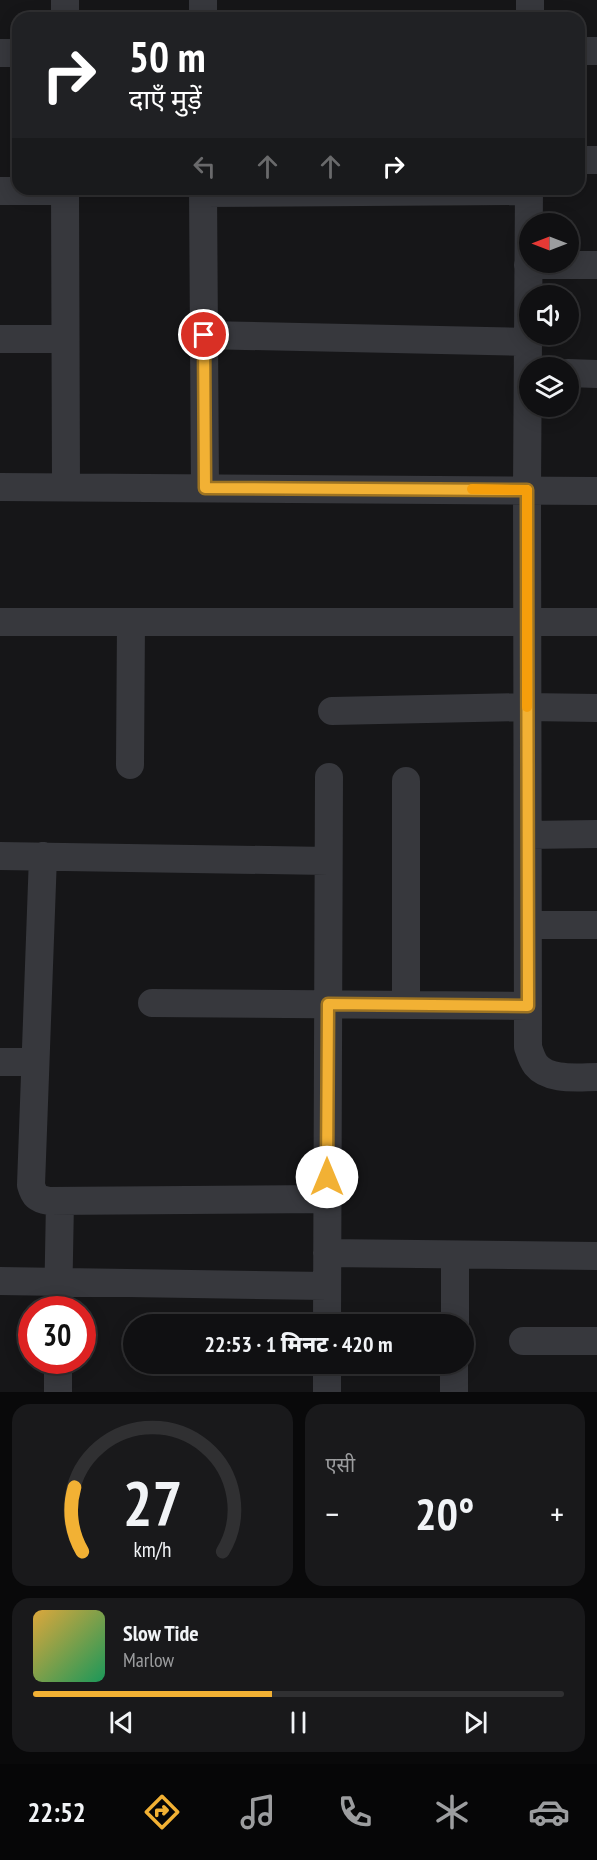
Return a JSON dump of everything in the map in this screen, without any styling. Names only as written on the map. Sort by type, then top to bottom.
[{"type":"street","points":[[65,195],[66,487]]},
{"type":"street","points":[[203,195],[205,488]]},
{"type":"street","points":[[529,195],[529,213]]},
{"type":"street","points":[[579,265],[597,265]]},
{"type":"street","points":[[204,335],[519,342]]},
{"type":"street","points":[[0,339],[65,339]]},
{"type":"street","points":[[579,373],[597,374]]},
{"type":"street","points":[[528,417],[528,1047],[534,1064],[543,1072],[561,1076],[597,1077]]},
{"type":"street","points":[[0,486],[597,491]]},
{"type":"street","points":[[0,622],[597,622]]},
{"type":"street","points":[[130,765],[131,622]]},
{"type":"street","points":[[332,711],[597,708]]},
{"type":"street","points":[[327,1314],[329,777]]},
{"type":"street","points":[[406,781],[406,1005]]},
{"type":"street","points":[[528,835],[597,834]]},
{"type":"street","points":[[0,856],[328,861]]},
{"type":"street","points":[[43,856],[31,1185],[33,1194],[39,1199],[60,1201],[327,1198]]},
{"type":"street","points":[[528,925],[597,925]]},
{"type":"street","points":[[152,1002],[528,1006]]},
{"type":"street","points":[[0,1062],[35,1062]]},
{"type":"street","points":[[57,1296],[60,1201]]},
{"type":"street","points":[[327,1253],[597,1256]]},
{"type":"street","points":[[455,1255],[455,1314]]},
{"type":"street","points":[[0,1281],[327,1286]]},
{"type":"street","points":[[523,1341],[597,1341]]},
{"type":"street","points":[[58,1374],[58,1392]]},
{"type":"street","points":[[327,1374],[327,1392]]},
{"type":"street","points":[[454,1374],[454,1392]]},
{"type":"slow traffic","points":[[472,489],[527,490],[527,707]]},
{"type":"route","points":[[204,335],[205,488],[527,490],[528,1006],[328,1004],[327,1177]]}]
